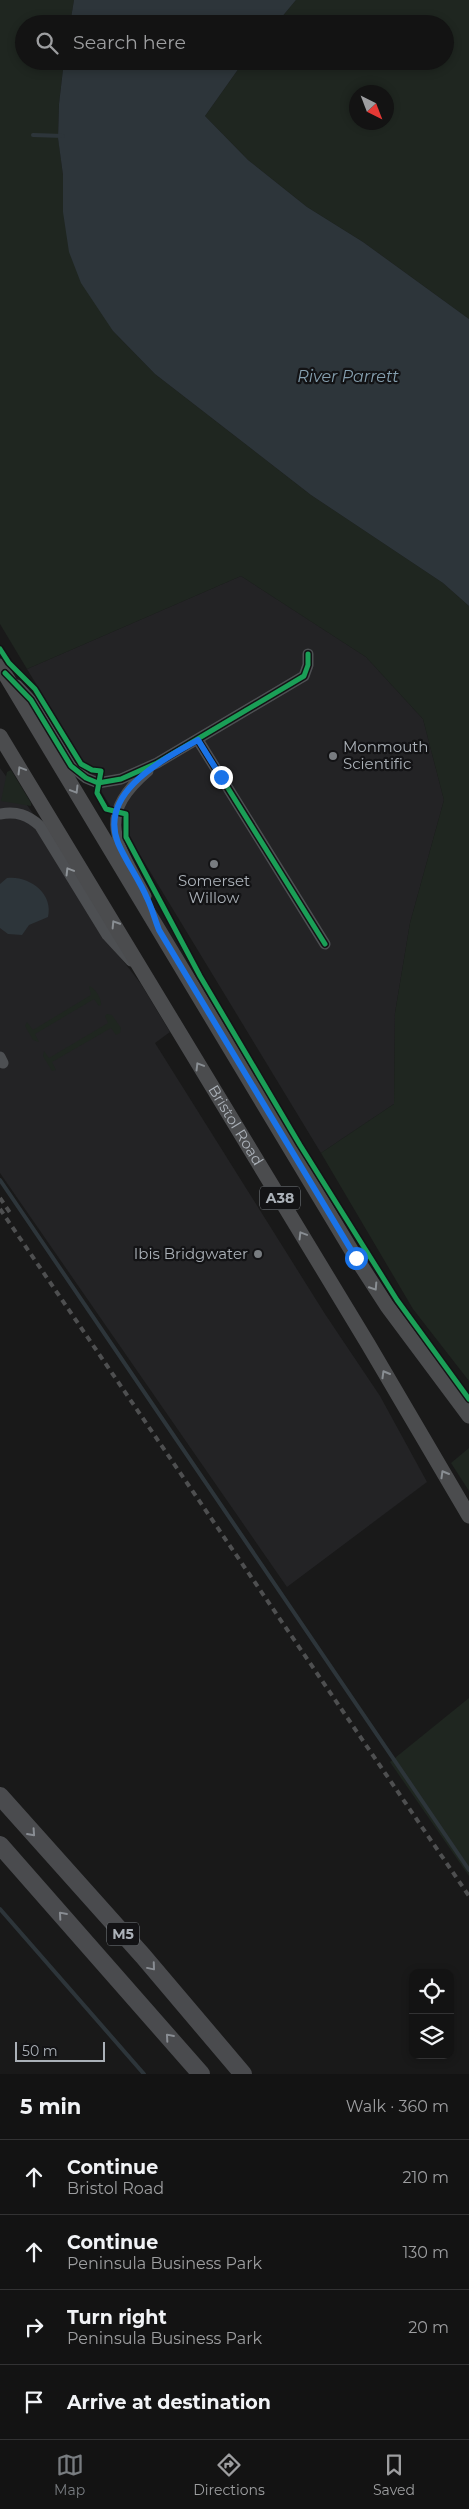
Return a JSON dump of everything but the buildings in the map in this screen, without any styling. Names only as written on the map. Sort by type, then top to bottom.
[{"type":"highway","name":"M5","points":[[0,1796],[143,1956],[243,2074]]},
{"type":"highway","name":"M5","points":[[0,1845],[201,2074]]},
{"type":"main road","name":"A38","points":[[2,670],[356,1258],[387,1306],[469,1416]]},
{"type":"main road","name":"Bristol Road","points":[[0,736],[149,980],[469,1516]]},
{"type":"street","points":[[2,670],[31,700],[71,766],[86,778],[98,782],[110,782],[157,763],[304,676],[308,665],[308,654]]},
{"type":"street","points":[[198,740],[325,944]]},
{"type":"street","points":[[157,763],[132,785],[123,797],[117,812],[115,826],[118,842],[147,898],[159,930]]},
{"type":"street","points":[[0,814],[19,813],[31,817],[40,826],[107,935],[149,980]]},
{"type":"shaded area","points":[[0,0],[74,0],[72,15],[15,15],[15,70],[63,70],[58,136],[63,175],[113,331],[155,374],[311,495],[443,583],[469,606],[469,1381],[413,1309],[321,1153],[394,1104],[395,1013],[410,923],[444,800],[423,719],[366,657],[241,576],[27,669],[0,624]]},
{"type":"shaded area","points":[[296,0],[469,0],[469,319],[363,242],[307,207],[248,160],[205,116],[238,70],[454,70],[454,15],[284,15]]},
{"type":"shaded area","points":[[241,576],[366,657],[423,719],[444,800],[410,923],[395,1013],[394,1104],[321,1153],[27,669]]},
{"type":"shaded area","points":[[0,768],[32,812],[107,940],[141,984],[170,1032],[155,1043],[325,1314],[380,1396],[427,1482],[287,1587],[0,1173]]},
{"type":"shaded area","points":[[11,770],[31,806],[1,801],[7,772]]},
{"type":"shaded area","points":[[89,986],[98,994],[101,1005],[99,1006],[94,999],[35,1034],[39,1042],[33,1040],[25,1026],[27,1022],[33,1030],[91,995]]},
{"type":"shaded area","points":[[107,1014],[112,1015],[121,1028],[120,1033],[116,1035],[111,1028],[52,1062],[56,1070],[52,1071],[43,1056],[44,1051],[49,1058],[108,1023],[105,1016]]},
{"type":"shaded area","points":[[469,1448],[469,1491],[451,1463]]},
{"type":"shaded area","points":[[469,1698],[469,1876],[390,1762]]},
{"type":"water","points":[[74,0],[296,0],[284,15],[72,15]]},
{"type":"water","name":"River Parrett","points":[[63,70],[238,70],[205,116],[248,160],[307,207],[363,242],[469,319],[469,606],[443,583],[311,495],[155,374],[113,331],[81,283],[69,252],[63,212],[63,175],[58,138]]},
{"type":"water","points":[[7,878],[23,879],[31,883],[38,887],[47,900],[49,908],[48,917],[29,925],[22,935],[8,934],[0,928],[0,884]]},
{"type":"waterway","points":[[33,135],[63,136]]},
{"type":"waterway","points":[[0,1180],[469,1870]]},
{"type":"waterway","points":[[0,1909],[144,2074]]},
{"type":"railway","points":[[0,1198],[11,1214]]},
{"type":"railway","points":[[0,1209],[469,1896]]},
{"type":"cycle path","points":[[0,649],[9,663],[35,689],[81,764],[92,770],[101,771],[97,793],[106,809],[126,814],[126,837],[200,976],[300,1145],[397,1300],[469,1399]]},
{"type":"cycle path","points":[[5,673],[31,700],[71,766],[86,778],[98,783],[121,779],[157,763],[304,676],[308,665],[308,654]]},
{"type":"cycle path","points":[[198,740],[325,944]]},
{"type":"place","name":"Monmouth Scientific","points":[[333,756]]},
{"type":"place","name":"Somerset Willow","points":[[214,864]]},
{"type":"place","name":"Ibis Bridgwater","points":[[258,1254]]},
{"type":"route","points":[[221,777],[198,740],[157,763],[132,785],[123,797],[117,812],[115,826],[118,842],[147,898],[159,930],[356,1258]]}]
